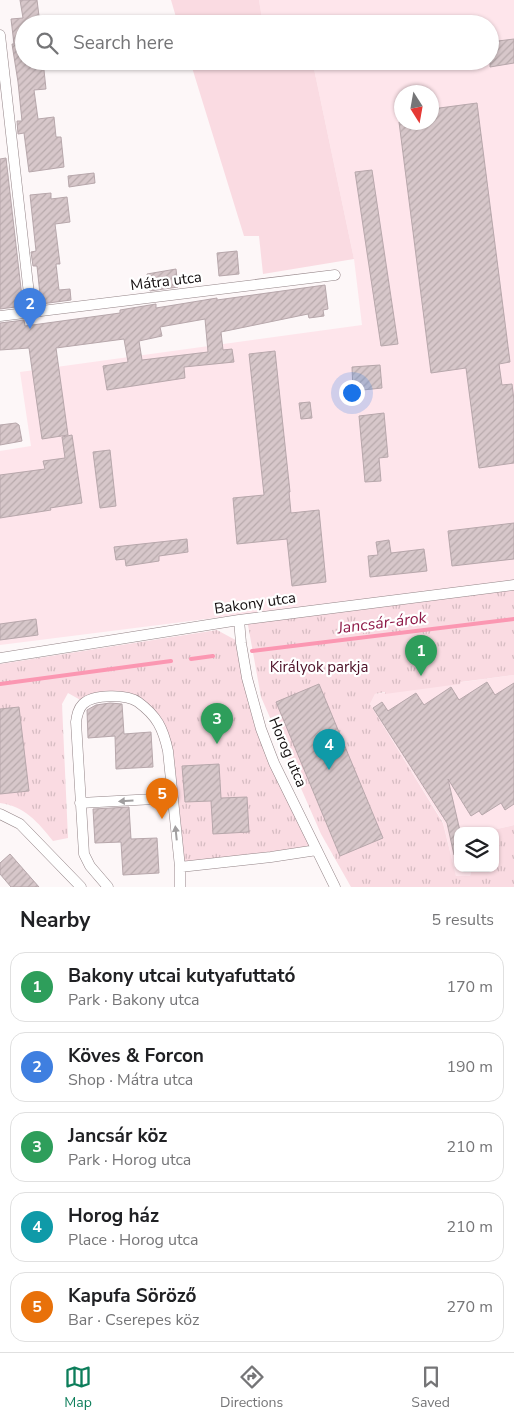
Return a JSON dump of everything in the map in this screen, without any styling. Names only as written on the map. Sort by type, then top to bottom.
[{"type":"street","points":[[0,35],[31,312]]},
{"type":"street","name":"Mátra utca","points":[[0,316],[335,275]]},
{"type":"street","name":"Bakony utca","points":[[0,658],[239,620],[514,585]]},
{"type":"street","name":"Horog utca","points":[[239,620],[247,678],[261,730],[274,763],[335,887]]},
{"type":"street","points":[[108,887],[90,866],[84,854],[76,737],[78,711],[84,702],[93,698],[114,696],[126,696],[137,701],[160,724],[168,751],[180,867],[180,887]]},
{"type":"street","points":[[80,803],[173,798]]},
{"type":"street","points":[[0,814],[20,824],[81,887]]},
{"type":"street","points":[[180,867],[271,858],[317,850]]},
{"type":"shaded area","points":[[259,0],[514,0],[514,580],[0,645],[0,451],[31,446],[20,372],[362,325],[354,259],[314,70],[499,70],[499,15],[262,15]]},
{"type":"shaded area","points":[[514,675],[514,825],[499,828],[454,827],[454,869],[443,822],[370,704],[375,694]]},
{"type":"shaded area","points":[[455,872],[471,872],[470,876],[456,877]]},
{"type":"green space","points":[[171,0],[259,0],[262,15],[175,15]]},
{"type":"green space","points":[[193,70],[314,70],[354,259],[263,274],[259,236],[244,236]]},
{"type":"green space","name":"Királyok parkja","points":[[514,580],[514,675],[461,682],[460,684],[375,694],[370,704],[443,823],[456,876],[470,876],[471,872],[499,872],[499,828],[514,825],[514,887],[351,887],[321,834],[261,697],[246,614]]},
{"type":"green space","points":[[217,630],[241,643],[261,730],[317,850],[180,867],[160,724],[126,697],[84,702],[68,693],[62,704],[68,838],[53,841],[30,816],[23,811],[0,803],[0,664]]},
{"type":"building","points":[[20,0],[37,0],[39,15],[22,15]]},
{"type":"building","points":[[11,19],[15,19],[15,63],[12,44],[14,44]]},
{"type":"building","points":[[514,39],[514,63],[499,66],[499,41]]},
{"type":"building","points":[[16,70],[44,70],[46,89],[34,90],[38,119],[54,117],[56,137],[61,137],[64,167],[29,172],[24,133],[18,134],[17,121],[22,121]]},
{"type":"building","points":[[477,103],[510,362],[499,364],[502,385],[512,384],[514,400],[514,463],[479,468],[466,368],[431,373],[400,130],[439,130],[439,108]]},
{"type":"building","points":[[6,158],[23,306],[0,309],[0,159]]},
{"type":"building","points":[[372,170],[398,344],[381,346],[355,172]]},
{"type":"building","points":[[94,173],[95,183],[69,187],[68,176]]},
{"type":"building","points":[[51,193],[51,199],[67,197],[70,222],[55,224],[60,264],[56,264],[59,290],[70,289],[71,300],[41,304],[37,266],[33,266],[31,252],[36,251],[30,195]]},
{"type":"building","points":[[237,251],[239,274],[219,276],[217,253]]},
{"type":"building","points":[[176,269],[178,287],[150,291],[147,274]]},
{"type":"building","points":[[325,285],[328,309],[323,310],[324,316],[309,318],[308,314],[221,332],[223,350],[232,349],[234,362],[184,367],[185,378],[107,390],[103,366],[128,362],[124,339],[56,348],[68,435],[42,439],[29,348],[0,350],[0,323],[24,320],[25,326],[120,313],[120,310],[156,304],[156,308],[217,298],[217,300]],"holes":[[[205,319],[208,352],[142,360],[139,341],[162,336],[160,327]]]},
{"type":"building","points":[[275,351],[291,513],[319,510],[326,582],[292,586],[287,539],[237,544],[233,498],[264,495],[249,354]]},
{"type":"building","points":[[380,365],[382,388],[353,391],[352,367]]},
{"type":"building","points":[[310,402],[312,418],[301,419],[299,403]]},
{"type":"building","points":[[384,413],[388,457],[379,458],[381,481],[365,482],[359,416]]},
{"type":"building","points":[[16,423],[19,425],[22,441],[0,445],[0,425]]},
{"type":"building","points":[[72,435],[82,503],[0,518],[0,475],[45,469],[43,461],[65,458],[62,437]]},
{"type":"building","points":[[110,450],[116,506],[100,508],[93,452]]},
{"type":"building","points":[[514,523],[514,559],[452,566],[448,531]]},
{"type":"building","points":[[187,539],[188,552],[159,556],[159,561],[126,566],[125,559],[116,560],[114,547]]},
{"type":"building","points":[[389,540],[391,553],[424,549],[427,571],[370,577],[368,556],[378,555],[376,542]]},
{"type":"building","points":[[36,619],[38,635],[0,640],[0,624]]},
{"type":"building","points":[[487,682],[495,695],[514,683],[514,804],[505,810],[501,803],[482,815],[479,811],[471,816],[448,779],[459,827],[454,827],[454,855],[447,823],[373,708],[382,702],[388,711],[416,693],[424,705],[451,687],[459,700]]},
{"type":"building","points":[[319,684],[383,838],[340,856],[276,702]]},
{"type":"building","points":[[122,704],[124,734],[151,732],[153,767],[116,769],[115,736],[88,738],[87,710],[96,705]]},
{"type":"building","points":[[19,707],[29,791],[0,794],[0,709]]},
{"type":"building","points":[[219,764],[221,798],[247,797],[249,832],[213,834],[211,801],[185,802],[182,766]]},
{"type":"building","points":[[129,807],[131,839],[157,838],[159,873],[123,875],[121,842],[95,843],[93,809]]},
{"type":"building","points":[[10,854],[39,887],[11,887],[0,874],[0,863]]},
{"type":"waterway","name":"Jancsár-árok","points":[[252,651],[514,619]]},
{"type":"waterway","name":"Jancsár-árok","points":[[191,659],[213,656]]},
{"type":"waterway","name":"Jancsár-árok","points":[[0,684],[171,661]]},
{"type":"place","name":"Köves & Forcon","points":[[30,329]]},
{"type":"place","name":"Bakony utcai kutyafuttató","points":[[421,676]]},
{"type":"place","name":"Jancsár köz","points":[[217,744]]},
{"type":"place","name":"Horog ház","points":[[329,770]]},
{"type":"place","name":"Kapufa Söröző","points":[[162,819]]}]
